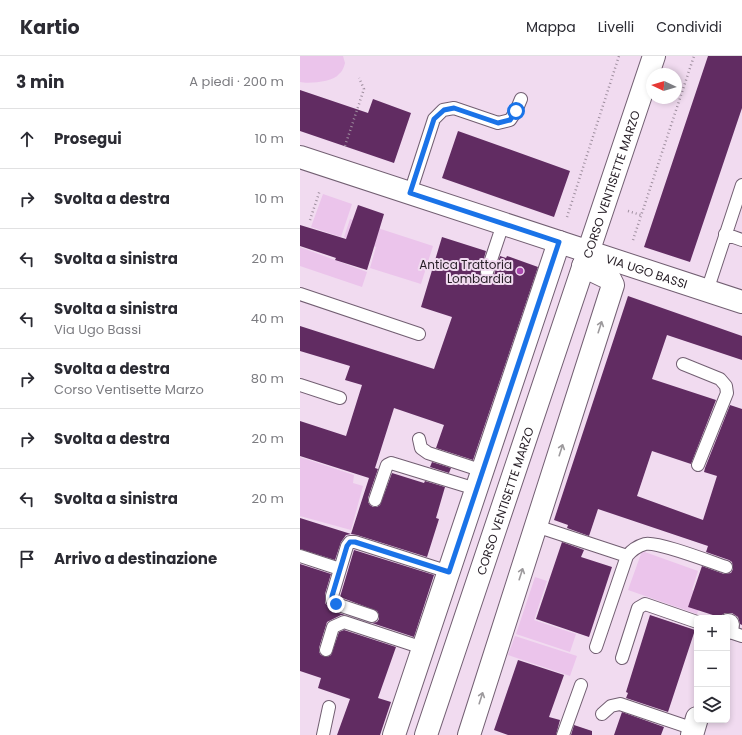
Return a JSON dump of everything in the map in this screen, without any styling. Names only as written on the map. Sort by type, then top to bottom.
[{"type":"street","name":"CORSO VENTISETTE MARZO","points":[[426,735],[654,56]]},
{"type":"street","name":"VIA UGO BASSI","points":[[300,157],[559,242],[586,259],[629,265],[742,302]]},
{"type":"street","points":[[394,735],[559,242]]},
{"type":"street","name":"CORSO VENTISETTE MARZO","points":[[586,259],[610,279],[613,285]]},
{"type":"street","points":[[469,735],[613,285],[629,265]]},
{"type":"lane","points":[[410,193],[434,119],[444,110],[454,108],[498,123],[510,120],[521,99]]},
{"type":"lane","points":[[707,291],[742,185]]},
{"type":"lane","points":[[487,272],[503,224]]},
{"type":"lane","points":[[725,234],[742,240]]},
{"type":"lane","points":[[300,294],[419,334]]},
{"type":"lane","points":[[683,364],[720,379],[726,386],[727,393],[713,438],[698,465]]},
{"type":"lane","points":[[300,385],[340,398]]},
{"type":"lane","points":[[419,439],[421,448],[428,453],[479,480]]},
{"type":"lane","points":[[375,500],[387,465],[391,463],[479,480]]},
{"type":"lane","points":[[536,526],[627,556]]},
{"type":"lane","points":[[372,616],[336,604],[332,600],[347,546],[350,542],[355,542],[449,572]]},
{"type":"lane","points":[[596,647],[627,556],[632,550],[645,544],[658,545],[726,567]]},
{"type":"lane","points":[[300,556],[340,569]]},
{"type":"lane","points":[[622,658],[638,608],[645,604],[694,621]]},
{"type":"lane","points":[[326,650],[333,627],[344,622],[423,648]]},
{"type":"lane","points":[[564,735],[581,685]]},
{"type":"lane","points":[[602,714],[611,706],[620,704],[694,727]]},
{"type":"lane","points":[[323,735],[329,707]]},
{"type":"path","points":[[559,242],[619,56]]},
{"type":"path","points":[[632,241],[694,56]]},
{"type":"path","points":[[337,169],[364,89],[359,78]]},
{"type":"path","points":[[310,220],[321,187]]},
{"type":"shaded area","points":[[300,56],[343,56],[345,63],[341,72],[332,79],[309,83],[300,82]]},
{"type":"shaded area","points":[[323,194],[352,204],[341,237],[311,227]]},
{"type":"shaded area","points":[[350,219],[433,246],[421,284],[370,268],[376,247],[344,237]]},
{"type":"shaded area","points":[[300,247],[367,272],[362,287],[300,266]]},
{"type":"shaded area","points":[[300,457],[354,475],[353,483],[363,486],[351,530],[300,516]]},
{"type":"shaded area","points":[[642,551],[698,571],[692,590],[704,594],[697,614],[628,590]]},
{"type":"shaded area","points":[[535,577],[547,581],[534,620],[576,634],[570,652],[516,634]]},
{"type":"shaded area","points":[[515,636],[577,656],[570,676],[508,655]]},
{"type":"building","points":[[708,56],[742,56],[742,108],[690,262],[644,247]]},
{"type":"building","points":[[300,90],[368,113],[373,99],[411,113],[394,163],[300,131]]},
{"type":"building","points":[[458,131],[570,171],[554,217],[442,178]]},
{"type":"building","points":[[358,205],[384,214],[367,270],[335,260],[336,258],[300,246],[300,225],[346,239]]},
{"type":"building","points":[[442,237],[486,251],[480,273],[485,279],[492,278],[494,275],[500,256],[506,258],[507,256],[538,267],[473,460],[436,448],[444,425],[394,408],[375,468],[378,469],[368,502],[373,507],[380,505],[392,473],[424,483],[425,481],[445,487],[436,518],[439,519],[427,557],[351,534],[369,478],[300,456],[300,421],[346,436],[362,385],[345,380],[350,366],[300,351],[300,326],[434,369],[452,317],[421,307]]},
{"type":"building","points":[[628,296],[742,336],[742,360],[667,335],[652,379],[716,400],[691,464],[652,451],[637,496],[703,520],[717,476],[704,472],[705,468],[730,405],[742,409],[742,625],[740,624],[738,617],[732,613],[713,615],[688,607],[702,566],[724,574],[731,573],[733,569],[732,562],[729,560],[706,552],[708,546],[598,509],[589,536],[567,528],[568,525],[554,520]]},
{"type":"building","points":[[432,462],[451,468],[449,473],[430,467]]},
{"type":"building","points":[[300,518],[351,534],[346,535],[341,542],[335,560],[300,549]]},
{"type":"building","points":[[562,542],[584,550],[581,557],[612,567],[589,637],[536,619]]},
{"type":"building","points":[[354,550],[434,575],[414,637],[372,623],[377,622],[379,619],[377,611],[340,597]]},
{"type":"building","points":[[300,564],[331,574],[325,594],[325,603],[333,611],[345,615],[341,615],[327,622],[319,648],[321,655],[327,657],[331,655],[339,632],[344,630],[396,647],[378,698],[391,702],[380,735],[337,735],[350,699],[318,688],[321,678],[300,671]]},
{"type":"building","points":[[650,615],[694,630],[668,712],[626,698],[628,693],[626,692]]},
{"type":"building","points":[[518,660],[564,675],[549,717],[560,720],[556,735],[508,735],[494,730]]},
{"type":"building","points":[[622,712],[664,727],[661,735],[614,735]]},
{"type":"building","points":[[574,725],[592,731],[592,735],[571,735]]},
{"type":"place","name":"Antica Trattoria Lombardia","points":[[520,271]]},
{"type":"route","points":[[336,604],[332,600],[332,596],[347,546],[350,542],[355,542],[449,572],[559,242],[410,193],[434,119],[444,110],[454,108],[498,123],[510,120],[516,111]]}]
